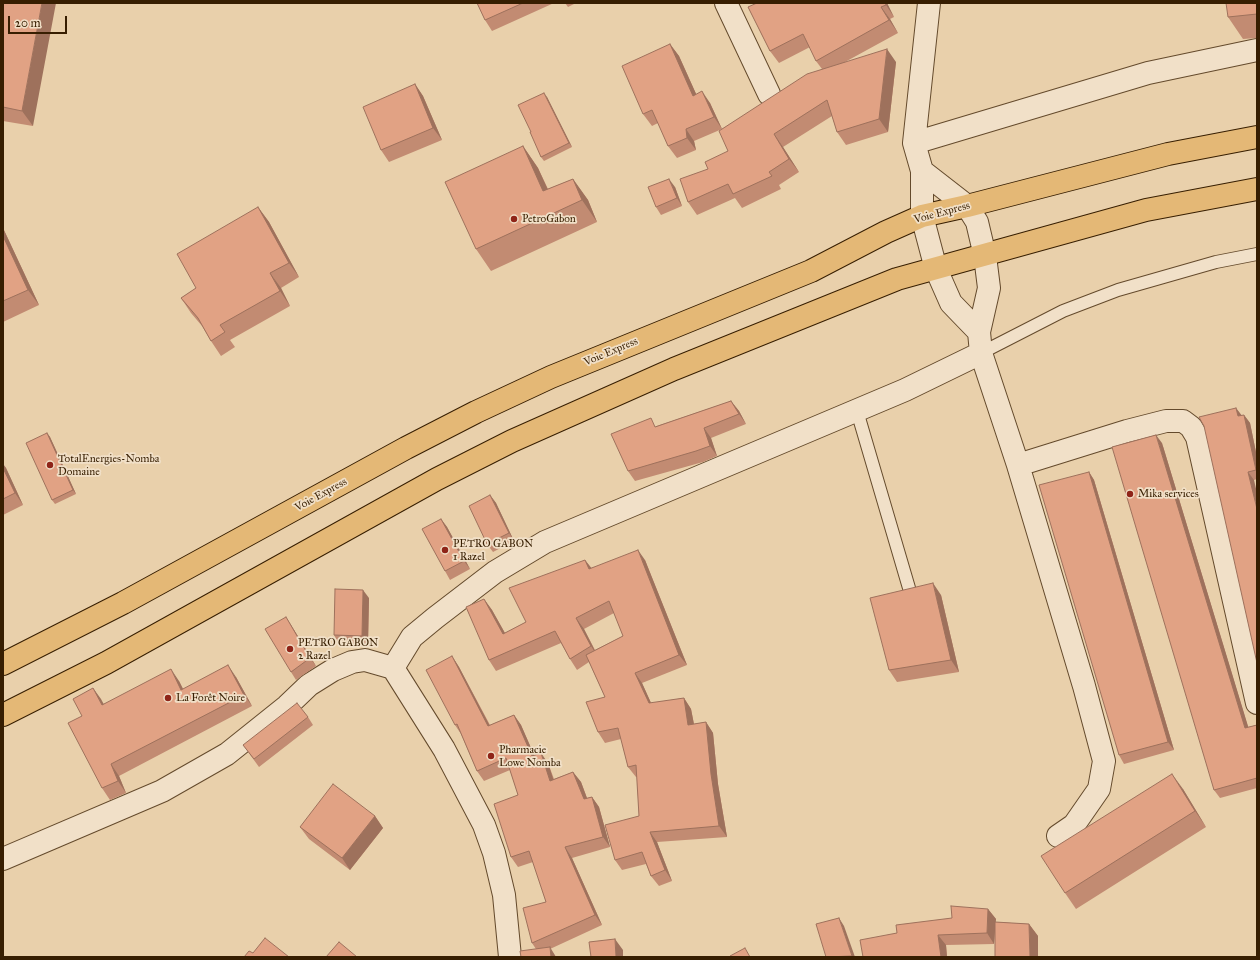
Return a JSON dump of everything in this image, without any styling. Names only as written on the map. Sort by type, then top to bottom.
[{"type":"highway","name":"Voie Express","points":[[3,664],[124,603],[399,452],[476,412],[558,374],[811,270],[886,232],[922,216],[967,206],[1168,154],[1257,137]]},
{"type":"highway","points":[[3,715],[106,663],[437,479],[512,441],[611,396],[897,279],[985,256],[1146,210],[1257,189]]},
{"type":"street","points":[[726,3],[769,94]]},
{"type":"street","points":[[928,3],[914,143],[922,171],[922,216],[936,269],[951,303],[980,342],[1084,686],[1104,761],[1099,790],[1074,825],[1058,836]]},
{"type":"street","points":[[914,143],[1148,73],[1257,50]]},
{"type":"street","points":[[393,668],[412,637],[444,610],[495,572],[546,542],[856,411],[944,372],[980,342],[989,288],[985,256],[977,222],[967,206],[922,171]]},
{"type":"street","points":[[1018,465],[1127,431],[1166,421],[1183,421],[1191,428],[1197,437],[1257,703]]},
{"type":"street","points":[[3,859],[162,791],[227,754],[287,706],[309,685],[333,670],[352,662],[365,660],[393,668],[444,749],[484,825],[494,853],[504,895],[510,957]]},
{"type":"lane","points":[[980,342],[1118,290],[1216,262],[1257,254]]},
{"type":"lane","points":[[856,411],[909,588]]},
{"type":"building","points":[[3,3],[42,3],[22,111],[3,107]]},
{"type":"building","points":[[477,3],[523,3],[485,20]]},
{"type":"building","points":[[757,3],[885,3],[886,5],[881,7],[889,20],[816,61],[803,34],[770,51],[748,7]]},
{"type":"building","points":[[1226,3],[1257,3],[1257,14],[1228,17]]},
{"type":"building","points":[[670,44],[693,96],[702,91],[714,117],[686,129],[687,138],[668,146],[652,110],[643,114],[622,66]]},
{"type":"building","points":[[887,49],[879,119],[837,132],[827,100],[774,134],[789,159],[769,172],[772,176],[733,194],[728,184],[688,202],[680,179],[708,169],[705,162],[728,151],[719,131],[807,74]]},
{"type":"building","points":[[415,84],[433,128],[381,150],[363,107]]},
{"type":"building","points":[[544,93],[569,143],[541,157],[518,105]]},
{"type":"building","points":[[523,146],[543,191],[573,179],[582,200],[476,249],[445,182]]},
{"type":"building","points":[[669,179],[677,198],[656,207],[648,187]]},
{"type":"building","points":[[258,207],[289,263],[270,273],[280,291],[220,325],[225,332],[211,341],[198,318],[181,298],[196,288],[177,254]]},
{"type":"building","points":[[3,236],[28,290],[3,301]]},
{"type":"building","points":[[731,401],[739,414],[704,428],[710,446],[628,471],[611,434],[651,418],[655,427]]},
{"type":"building","points":[[1236,408],[1238,416],[1244,415],[1256,470],[1248,472],[1257,509],[1257,663],[1204,426],[1199,417]]},
{"type":"building","points":[[47,433],[73,490],[52,500],[26,443]]},
{"type":"building","points":[[1156,435],[1245,728],[1257,725],[1257,778],[1214,790],[1112,447]]},
{"type":"building","points":[[3,468],[15,493],[3,499]]},
{"type":"building","points":[[1089,472],[1168,742],[1119,755],[1039,485]]},
{"type":"building","points":[[490,495],[509,533],[487,544],[469,506]]},
{"type":"building","points":[[441,519],[464,561],[445,571],[422,529]]},
{"type":"building","points":[[638,550],[679,655],[635,673],[649,703],[684,698],[688,725],[706,722],[711,774],[719,826],[650,832],[665,870],[651,876],[642,852],[615,860],[605,825],[639,816],[636,765],[628,767],[618,728],[598,732],[586,702],[605,697],[586,655],[623,636],[609,601],[576,618],[591,646],[570,659],[555,631],[489,660],[466,607],[484,599],[503,634],[526,622],[509,588],[585,560],[589,569]]},
{"type":"building","points":[[933,583],[951,660],[889,670],[870,598]]},
{"type":"building","points":[[335,589],[363,590],[362,636],[334,635]]},
{"type":"building","points":[[286,617],[310,658],[291,672],[265,629]]},
{"type":"building","points":[[452,656],[488,726],[514,715],[532,756],[541,753],[550,781],[573,772],[584,799],[592,797],[603,837],[565,847],[595,915],[532,943],[523,908],[546,902],[529,851],[511,857],[494,804],[518,795],[506,758],[477,771],[457,724],[455,725],[426,670]]},
{"type":"building","points":[[228,665],[244,695],[111,764],[118,781],[102,788],[68,723],[82,716],[73,699],[93,688],[102,705],[171,669],[181,690]]},
{"type":"building","points":[[297,703],[308,717],[254,759],[243,745]]},
{"type":"building","points":[[1172,774],[1195,811],[1065,893],[1041,856]]},
{"type":"building","points":[[333,784],[375,816],[342,858],[300,827]]},
{"type":"building","points":[[951,906],[988,909],[987,933],[938,935],[941,957],[863,957],[860,940],[897,933],[896,925],[952,918]]},
{"type":"building","points":[[839,918],[852,956],[826,957],[816,924]]},
{"type":"building","points":[[995,922],[1029,924],[1030,957],[995,957]]},
{"type":"building","points":[[265,938],[289,957],[244,957],[249,951],[253,953]]},
{"type":"building","points":[[615,939],[616,957],[591,957],[589,942]]},
{"type":"building","points":[[339,942],[357,957],[326,957]]},
{"type":"building","points":[[550,947],[551,957],[521,957],[520,951]]},
{"type":"building","points":[[745,948],[750,957],[730,956]]},
{"type":"place","name":"PetroGabon","points":[[514,219]]},
{"type":"place","name":"TotalEnergies-Nomba Domaine","points":[[50,465]]},
{"type":"place","name":"Mika services","points":[[1130,494]]},
{"type":"place","name":"PETRO GABON 1 Razel","points":[[445,550]]},
{"type":"place","name":"PETRO GABON 2 Razel","points":[[290,649]]},
{"type":"place","name":"La Forêt Noire","points":[[168,698]]},
{"type":"place","name":"Pharmacie Lowe Nomba","points":[[491,756]]}]
